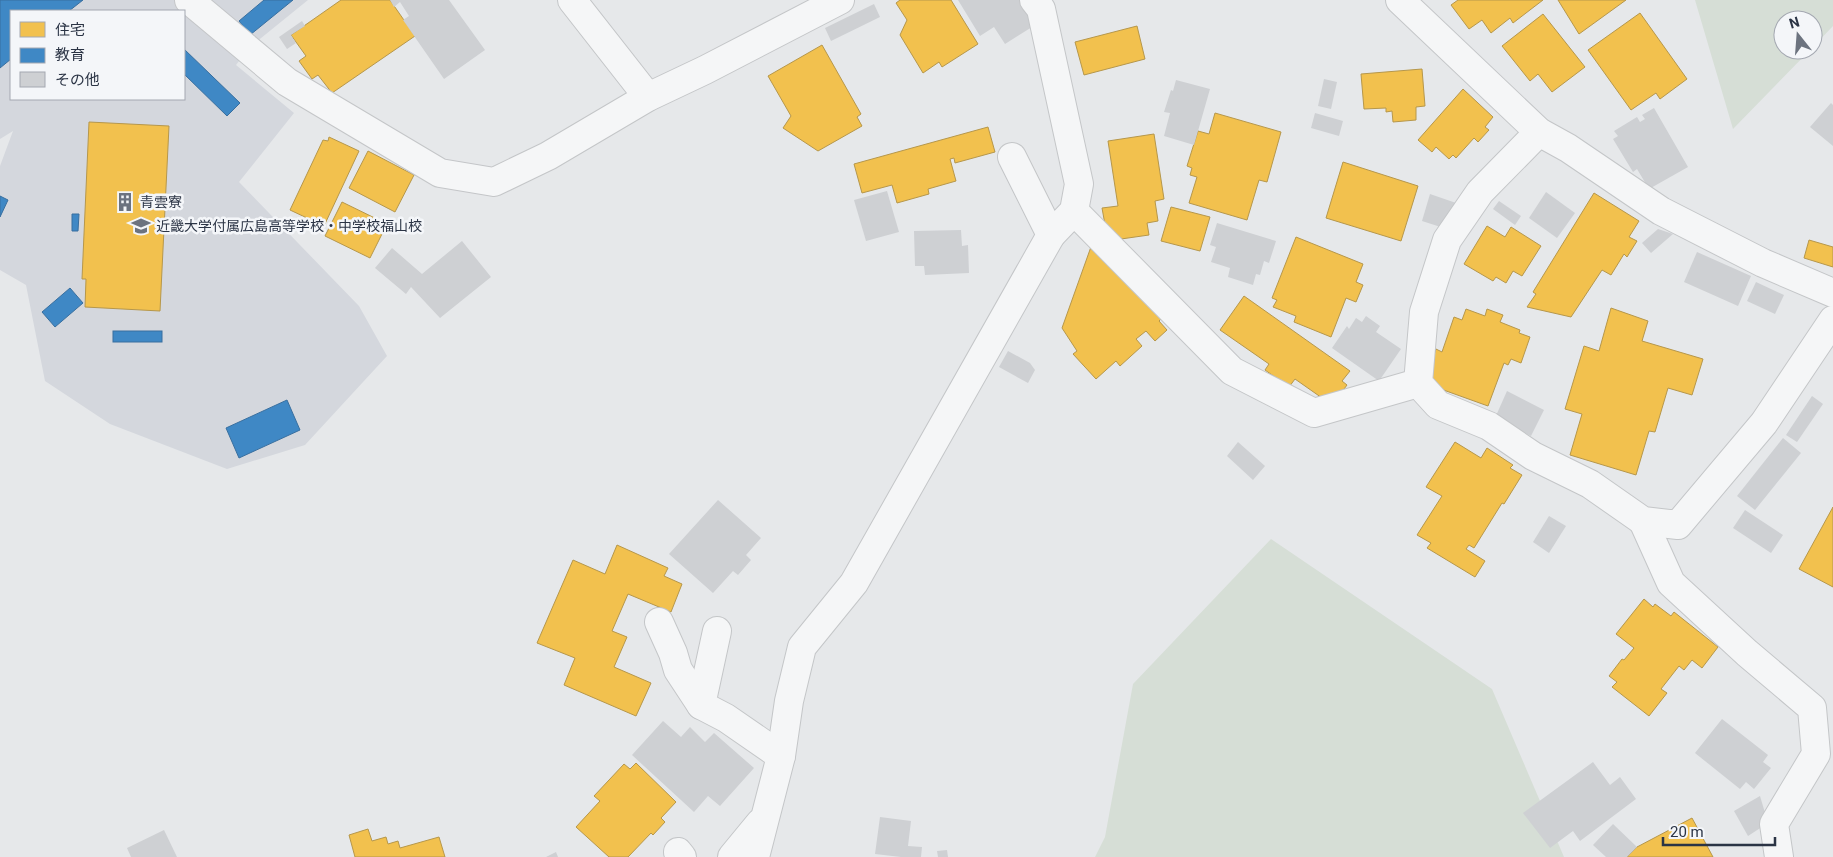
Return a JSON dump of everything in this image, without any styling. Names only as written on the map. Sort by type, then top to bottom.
[{"type":"street","points":[[189,0],[287,82],[440,173],[494,182],[548,156],[648,97],[706,70],[840,0]]},
{"type":"street","points":[[572,0],[648,97]]},
{"type":"street","points":[[755,857],[781,756],[789,701],[802,647],[854,583],[863,569],[1051,235],[1074,211],[1079,184],[1041,9],[1034,0]]},
{"type":"street","points":[[1400,0],[1539,132],[1568,148],[1661,211],[1763,262],[1833,293]]},
{"type":"street","points":[[1539,132],[1480,192],[1447,240],[1424,312],[1418,382],[1438,405],[1489,426],[1533,456],[1590,484],[1643,521],[1678,525],[1764,423],[1833,320]]},
{"type":"street","points":[[1012,157],[1051,235]]},
{"type":"street","points":[[1074,211],[1232,371],[1314,413],[1418,382]]},
{"type":"street","points":[[1643,521],[1672,583],[1747,653],[1812,708],[1816,754],[1774,824],[1779,857]]},
{"type":"street","points":[[659,622],[673,653],[678,670],[701,706],[726,718],[781,756]]},
{"type":"street","points":[[701,706],[717,631]]},
{"type":"street","points":[[732,857],[766,815]]},
{"type":"shaded area","name":"近畿大学付属広島高等学校・中学校福山校","points":[[0,0],[308,0],[250,47],[236,65],[294,113],[239,182],[359,306],[387,356],[305,445],[227,469],[110,424],[45,381],[26,285],[0,270],[0,166],[13,131],[0,139]]},
{"type":"shaded area","points":[[1695,0],[1833,0],[1833,26],[1823,36],[1823,10],[1773,10],[1773,60],[1800,60],[1733,129]]},
{"type":"shaded area","points":[[1271,539],[1492,689],[1564,857],[1095,857],[1105,837],[1133,684]]},
{"type":"building: 住宅","points":[[341,0],[390,0],[415,36],[332,93],[318,75],[312,79],[299,61],[306,56],[291,35]]},
{"type":"building: 住宅","points":[[900,0],[951,0],[978,44],[942,67],[939,62],[923,73],[900,35],[907,20],[896,3]]},
{"type":"building: 住宅","points":[[1458,0],[1543,0],[1513,23],[1510,18],[1491,33],[1482,20],[1469,29],[1451,5]]},
{"type":"building: 住宅","points":[[1558,0],[1626,0],[1579,34]]},
{"type":"building: 住宅","points":[[1640,13],[1687,79],[1660,99],[1656,93],[1631,110],[1588,50]]},
{"type":"building: 住宅","points":[[1543,14],[1585,67],[1552,92],[1538,74],[1530,81],[1502,46]]},
{"type":"building: 住宅","points":[[1137,26],[1145,59],[1084,75],[1075,42]]},
{"type":"building: 住宅","points":[[822,45],[861,114],[857,117],[862,126],[818,151],[783,128],[791,116],[768,76]]},
{"type":"building: 住宅","points":[[1422,69],[1425,106],[1416,107],[1416,120],[1393,122],[1392,111],[1386,112],[1386,108],[1364,109],[1361,74]]},
{"type":"building: 住宅","points":[[1463,89],[1493,117],[1485,127],[1489,130],[1478,142],[1474,138],[1456,158],[1453,155],[1449,159],[1436,147],[1432,152],[1418,140]]},
{"type":"building: 住宅","points":[[1215,113],[1281,132],[1267,182],[1259,180],[1247,220],[1189,203],[1197,177],[1190,175],[1192,168],[1187,166],[1198,131],[1209,134]]},
{"type":"building: 住宅","name":"青雲寮","points":[[89,122],[169,126],[160,311],[85,307],[86,279],[82,279]]},
{"type":"building: 住宅","points":[[988,127],[995,152],[955,163],[954,158],[950,159],[956,181],[928,189],[929,194],[897,203],[892,185],[862,193],[854,164]]},
{"type":"building: 住宅","points":[[1154,134],[1164,199],[1155,201],[1158,221],[1147,223],[1149,235],[1114,240],[1112,230],[1106,230],[1102,208],[1118,206],[1108,141]]},
{"type":"building: 住宅","points":[[329,137],[359,151],[324,226],[290,210],[323,140],[328,141]]},
{"type":"building: 住宅","points":[[368,151],[414,175],[395,212],[349,188]]},
{"type":"building: 住宅","points":[[1343,162],[1418,186],[1401,241],[1326,218]]},
{"type":"building: 住宅","points":[[1594,193],[1639,221],[1629,237],[1637,241],[1627,257],[1624,254],[1611,275],[1602,270],[1571,317],[1527,307],[1536,294],[1533,292]]},
{"type":"building: 住宅","points":[[342,202],[387,224],[370,258],[325,236]]},
{"type":"building: 住宅","points":[[1171,207],[1210,217],[1200,251],[1161,241]]},
{"type":"building: 住宅","points":[[1487,226],[1505,237],[1511,227],[1541,246],[1522,276],[1513,271],[1506,283],[1496,277],[1493,281],[1464,264]]},
{"type":"building: 住宅","points":[[1296,237],[1363,264],[1356,282],[1363,285],[1356,302],[1346,298],[1331,337],[1294,322],[1296,316],[1273,307],[1277,300],[1272,298]]},
{"type":"building: 住宅","points":[[1809,240],[1833,247],[1833,267],[1804,258]]},
{"type":"building: 住宅","points":[[1092,244],[1162,318],[1159,321],[1167,330],[1155,341],[1146,331],[1136,339],[1142,346],[1120,366],[1116,361],[1096,379],[1073,354],[1077,351],[1062,328]]},
{"type":"building: 住宅","points":[[1244,296],[1350,371],[1342,381],[1347,385],[1332,405],[1295,379],[1289,387],[1265,370],[1269,364],[1220,330]]},
{"type":"building: 住宅","points":[[1611,308],[1648,321],[1642,341],[1703,359],[1692,395],[1668,388],[1655,432],[1649,431],[1636,475],[1570,455],[1582,414],[1565,409],[1584,346],[1599,351]]},
{"type":"building: 住宅","points":[[1466,309],[1485,316],[1487,309],[1503,315],[1500,322],[1520,330],[1519,333],[1530,337],[1521,363],[1511,359],[1508,365],[1504,363],[1488,406],[1424,383],[1436,349],[1442,352],[1454,317],[1462,320]]},
{"type":"building: 住宅","points":[[1455,442],[1481,458],[1487,448],[1513,465],[1510,468],[1522,475],[1474,548],[1469,545],[1466,549],[1485,561],[1475,577],[1427,548],[1431,543],[1417,535],[1442,496],[1426,487]]},
{"type":"building: 住宅","points":[[1833,507],[1833,587],[1799,569]]},
{"type":"building: 住宅","points":[[617,545],[668,568],[664,576],[682,584],[671,612],[628,594],[612,631],[627,637],[614,667],[651,683],[636,716],[564,685],[575,658],[537,643],[573,560],[605,574]]},
{"type":"building: 住宅","points":[[1644,599],[1653,607],[1655,604],[1671,616],[1674,612],[1718,647],[1702,668],[1692,660],[1684,670],[1679,666],[1661,689],[1667,693],[1649,716],[1612,687],[1617,682],[1609,676],[1622,659],[1624,660],[1634,648],[1616,634]]},
{"type":"building: 住宅","points":[[636,763],[676,802],[661,818],[665,822],[653,835],[651,833],[628,857],[609,857],[576,827],[600,801],[594,796],[624,764],[630,769]]},
{"type":"building: 住宅","points":[[1692,818],[1713,857],[1627,857],[1637,847]]},
{"type":"building: 住宅","points":[[368,829],[372,841],[386,837],[388,844],[398,841],[400,848],[439,837],[445,857],[355,857],[349,835]]},
{"type":"building: 教育","points":[[0,0],[83,0],[70,10],[10,10],[10,60],[0,68]]},
{"type":"building: 教育","points":[[264,0],[293,0],[250,35],[239,21]]},
{"type":"building: 教育","points":[[185,50],[240,103],[227,116],[185,75]]},
{"type":"building: 教育","points":[[0,196],[8,200],[0,217]]},
{"type":"building: 教育","points":[[72,214],[79,214],[78,231],[72,231]]},
{"type":"building: 教育","points":[[70,288],[83,303],[55,327],[42,312]]},
{"type":"building: 教育","points":[[113,331],[162,331],[162,342],[113,342]]},
{"type":"building: 教育","points":[[287,400],[300,430],[239,458],[226,428]]},
{"type":"building: その他","points":[[390,0],[449,0],[485,50],[444,79],[403,20],[409,16],[400,2],[394,7]]},
{"type":"building: その他","points":[[958,0],[1027,0],[1040,22],[1005,44],[994,27],[980,36]]},
{"type":"building: その他","points":[[874,4],[880,17],[831,41],[825,28]]},
{"type":"building: その他","points":[[302,21],[305,26],[291,35],[296,43],[287,49],[279,37]]},
{"type":"building: その他","points":[[1324,79],[1337,82],[1331,109],[1318,106]]},
{"type":"building: その他","points":[[1176,80],[1210,89],[1194,145],[1164,136],[1170,113],[1164,112]]},
{"type":"building: その他","points":[[1831,103],[1833,105],[1833,146],[1810,127]]},
{"type":"building: その他","points":[[1654,108],[1688,167],[1649,189],[1637,169],[1633,172],[1613,139],[1618,136],[1614,131],[1637,117],[1640,122],[1645,119],[1642,115]]},
{"type":"building: その他","points":[[1315,113],[1343,121],[1339,136],[1311,128]]},
{"type":"building: その他","points":[[887,191],[899,232],[866,241],[854,200]]},
{"type":"building: その他","points":[[1546,192],[1575,213],[1557,238],[1529,218]]},
{"type":"building: その他","points":[[1430,194],[1459,204],[1450,230],[1422,221]]},
{"type":"building: その他","points":[[1499,201],[1521,216],[1515,225],[1493,209]]},
{"type":"building: その他","points":[[1217,223],[1276,241],[1269,263],[1264,261],[1260,275],[1256,274],[1253,285],[1228,277],[1230,268],[1211,262],[1216,247],[1210,245]]},
{"type":"building: その他","points":[[1658,229],[1673,234],[1651,253],[1642,243]]},
{"type":"building: その他","points":[[961,230],[962,246],[968,245],[969,273],[925,275],[924,266],[915,266],[914,231]]},
{"type":"building: その他","points":[[462,241],[491,277],[440,318],[411,287],[406,294],[375,268],[392,248],[422,274]]},
{"type":"building: その他","points":[[1697,252],[1751,276],[1738,306],[1684,282]]},
{"type":"building: その他","points":[[1756,282],[1784,295],[1775,314],[1747,301]]},
{"type":"building: その他","points":[[1366,316],[1380,326],[1376,332],[1401,349],[1379,381],[1332,348],[1347,326],[1349,329],[1356,318],[1362,322]]},
{"type":"building: その他","points":[[1008,351],[1030,363],[1035,370],[1028,383],[999,367]]},
{"type":"building: その他","points":[[1507,391],[1544,410],[1531,436],[1495,418]]},
{"type":"building: その他","points":[[1812,396],[1823,404],[1797,442],[1786,435]]},
{"type":"building: その他","points":[[1783,438],[1801,453],[1755,510],[1737,496]]},
{"type":"building: その他","points":[[1238,442],[1265,466],[1253,480],[1227,456]]},
{"type":"building: その他","points":[[718,500],[761,538],[746,555],[751,560],[738,575],[733,571],[713,593],[669,554]]},
{"type":"building: その他","points":[[1745,510],[1783,535],[1771,553],[1733,528]]},
{"type":"building: その他","points":[[1549,516],[1566,526],[1549,553],[1533,542]]},
{"type":"building: その他","points":[[1722,719],[1768,755],[1763,762],[1771,768],[1754,789],[1746,782],[1740,789],[1695,753]]},
{"type":"building: その他","points":[[663,721],[681,737],[690,727],[705,742],[714,733],[754,768],[720,806],[708,796],[694,812],[632,755]]},
{"type":"building: その他","points":[[1593,762],[1610,785],[1620,777],[1636,799],[1580,841],[1573,831],[1550,848],[1523,813]]},
{"type":"building: その他","points":[[1760,796],[1768,823],[1748,836],[1734,811]]},
{"type":"building: その他","points":[[880,817],[911,821],[908,846],[922,847],[921,857],[875,854]]},
{"type":"building: その他","points":[[1613,824],[1637,847],[1627,857],[1606,857],[1593,845]]},
{"type":"building: その他","points":[[164,830],[177,857],[131,857],[127,848]]},
{"type":"building: その他","points":[[947,850],[948,857],[938,857],[937,851]]},
{"type":"building: その他","points":[[556,852],[558,857],[546,857]]},
{"type":"place","name":"青雲寮","points":[[125,202]]},
{"type":"place","name":"近畿大学付属広島高等学校・中学校福山校","points":[[141,226]]}]
